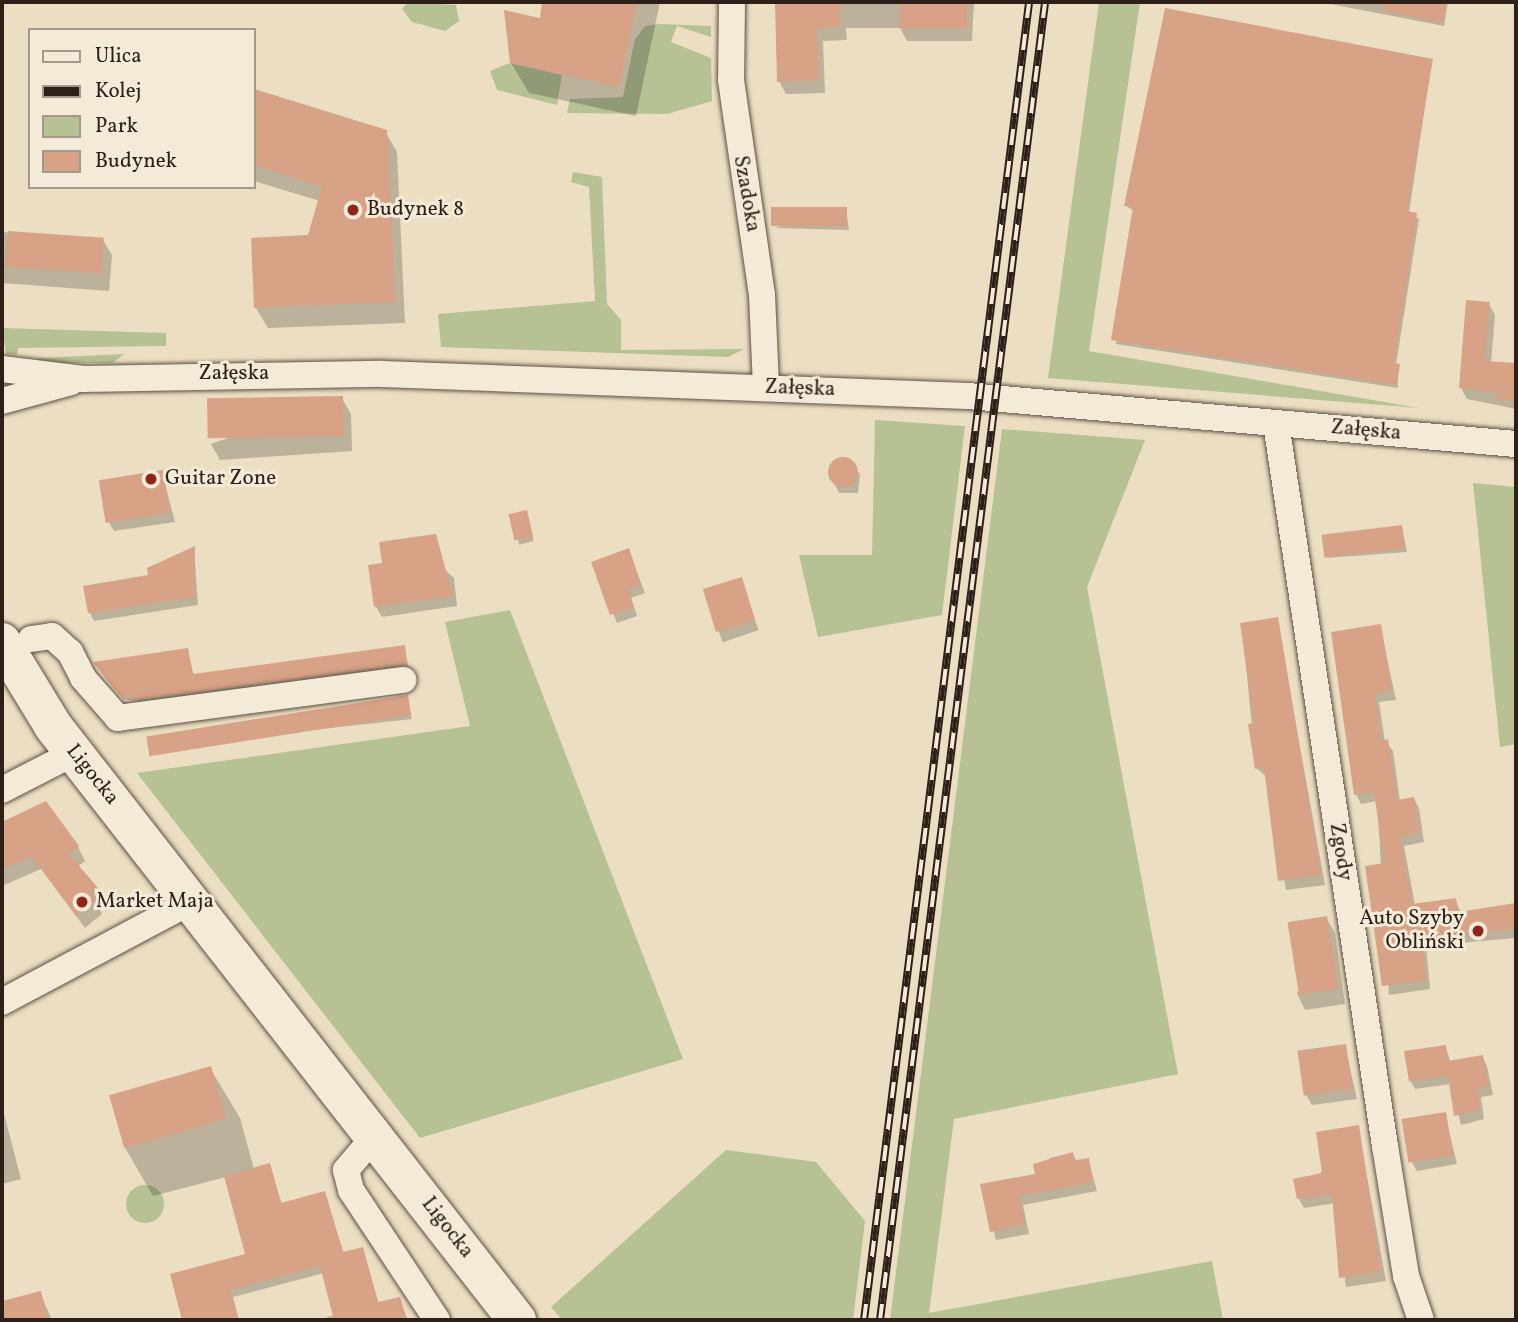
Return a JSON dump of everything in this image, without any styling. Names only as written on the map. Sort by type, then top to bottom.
[{"type":"street","name":"Szadoka","points":[[732,2],[731,80],[762,295],[766,387]]},
{"type":"street","name":"Załęska","points":[[2,369],[83,379],[382,373],[968,396],[1516,444]]},
{"type":"street","name":"Załęska","points":[[2,401],[83,379]]},
{"type":"street","name":"Zgody","points":[[1276,423],[1406,1276],[1421,1320]]},
{"type":"street","points":[[17,641],[52,636],[70,652],[83,678],[118,718],[403,680]]},
{"type":"street","name":"Ligocka","points":[[17,641],[74,753],[517,1320]]},
{"type":"street","points":[[2,790],[74,753]]},
{"type":"street","points":[[2,1002],[192,901]]},
{"type":"street","points":[[375,1136],[346,1170],[351,1190],[437,1320]]},
{"type":"green space","points":[[408,2],[456,5],[459,21],[445,31],[412,22],[402,9]]},
{"type":"green space","points":[[1099,2],[1140,2],[1089,351],[1419,408],[1048,378]]},
{"type":"green space","points":[[658,24],[711,26],[711,37],[677,26],[671,42],[711,58],[712,101],[667,114],[567,113],[570,99],[623,97],[635,39],[645,26]]},
{"type":"green space","points":[[510,63],[562,75],[557,105],[497,90],[490,71]]},
{"type":"green space","points":[[573,172],[602,177],[607,304],[621,320],[621,350],[744,349],[728,357],[441,347],[438,314],[595,301],[589,187],[571,182]]},
{"type":"green space","points":[[2,328],[166,333],[166,346],[18,348],[17,355],[6,354]]},
{"type":"green space","points":[[124,354],[113,363],[36,363],[39,358]]},
{"type":"green space","points":[[875,420],[965,426],[942,615],[818,637],[799,555],[872,555]]},
{"type":"green space","points":[[1002,429],[1145,440],[1087,587],[1178,1074],[954,1119],[929,1313],[1212,1261],[1223,1320],[890,1320]]},
{"type":"green space","points":[[1473,483],[1516,487],[1516,744],[1500,747]]},
{"type":"green space","points":[[510,610],[683,1059],[420,1138],[137,773],[470,726],[445,622]]},
{"type":"green space","points":[[726,1150],[816,1162],[865,1221],[853,1320],[562,1320],[551,1307]]},
{"type":"green space","points":[[145,1185],[158,1191],[164,1204],[158,1217],[145,1223],[132,1217],[126,1204],[132,1191]]},
{"type":"building","points":[[542,2],[637,2],[619,87],[510,63],[504,10],[540,18]]},
{"type":"building","points":[[775,2],[840,2],[840,27],[817,28],[819,80],[777,82]]},
{"type":"building","points":[[900,2],[967,2],[967,28],[900,28]]},
{"type":"building","points":[[1385,2],[1446,2],[1442,23],[1384,11]]},
{"type":"building","points":[[1165,8],[1433,59],[1407,211],[1417,213],[1394,363],[1400,364],[1397,385],[1111,340],[1133,207],[1124,206]]},
{"type":"building","name":"Budynek 8","points":[[256,90],[387,130],[395,302],[254,308],[251,238],[308,235],[322,186],[256,166]]},
{"type":"building","points":[[771,207],[847,207],[847,226],[771,226]]},
{"type":"building","points":[[8,231],[104,238],[101,274],[5,267]]},
{"type":"building","points":[[1466,300],[1490,302],[1485,361],[1516,363],[1516,401],[1496,400],[1496,392],[1459,388]]},
{"type":"building","points":[[343,396],[344,436],[208,438],[207,398]]},
{"type":"building","points":[[843,457],[854,461],[858,472],[854,483],[843,487],[832,483],[828,472],[832,461]]},
{"type":"building","points":[[163,470],[170,512],[106,523],[99,480]]},
{"type":"building","points":[[527,510],[533,536],[515,541],[508,514]]},
{"type":"building","points":[[1402,525],[1405,548],[1324,558],[1322,535]]},
{"type":"building","points":[[436,534],[453,596],[374,607],[368,565],[382,563],[379,542]]},
{"type":"building","points":[[195,546],[194,597],[88,613],[83,586],[148,575],[147,568]]},
{"type":"building","points":[[629,548],[641,584],[628,589],[634,607],[610,615],[591,562]]},
{"type":"building","points":[[742,577],[755,620],[716,632],[703,589]]},
{"type":"building","points":[[1278,617],[1321,875],[1278,881],[1264,767],[1255,769],[1248,724],[1254,723],[1240,623]]},
{"type":"building","points":[[1381,624],[1392,690],[1375,693],[1381,741],[1388,739],[1397,800],[1414,797],[1420,833],[1400,836],[1412,904],[1456,898],[1458,912],[1516,903],[1516,929],[1422,937],[1426,980],[1382,986],[1365,866],[1384,863],[1374,792],[1354,795],[1331,632]]},
{"type":"building","points":[[405,645],[407,665],[141,699],[119,695],[93,662],[188,648],[193,674]]},
{"type":"building","points":[[408,695],[411,715],[149,756],[146,736]]},
{"type":"building","points":[[46,801],[79,846],[69,854],[98,888],[91,893],[96,900],[76,916],[32,856],[2,869],[2,822]]},
{"type":"building","points":[[1327,916],[1339,989],[1299,995],[1287,922]]},
{"type":"building","points":[[1346,1044],[1352,1089],[1304,1095],[1297,1051]]},
{"type":"building","points":[[1446,1045],[1448,1061],[1483,1055],[1489,1086],[1477,1088],[1480,1110],[1454,1116],[1448,1076],[1409,1081],[1404,1051]]},
{"type":"building","points":[[211,1066],[226,1119],[124,1148],[109,1095]]},
{"type":"building","points":[[1446,1112],[1453,1155],[1408,1162],[1402,1119]]},
{"type":"building","points":[[1359,1125],[1381,1272],[1339,1278],[1332,1194],[1297,1199],[1293,1179],[1322,1173],[1316,1132]]},
{"type":"building","points":[[1073,1152],[1075,1160],[1089,1158],[1093,1182],[1020,1196],[1025,1225],[990,1232],[980,1184],[1035,1174],[1033,1164]]},
{"type":"building","points":[[270,1163],[281,1203],[325,1191],[343,1252],[363,1247],[378,1302],[400,1297],[407,1320],[334,1320],[320,1266],[230,1290],[238,1320],[182,1320],[170,1274],[245,1254],[224,1176]]},
{"type":"building","points":[[41,1291],[48,1320],[2,1320],[2,1301]]},
{"type":"railway","points":[[864,1320],[1029,2]]},
{"type":"railway","points":[[880,1320],[1045,2]]},
{"type":"place","name":"Budynek 8","points":[[353,210]]},
{"type":"place","name":"Guitar Zone","points":[[151,479]]},
{"type":"place","name":"Market Maja","points":[[82,902]]},
{"type":"place","name":"Auto Szyby Obliński","points":[[1478,931]]}]
